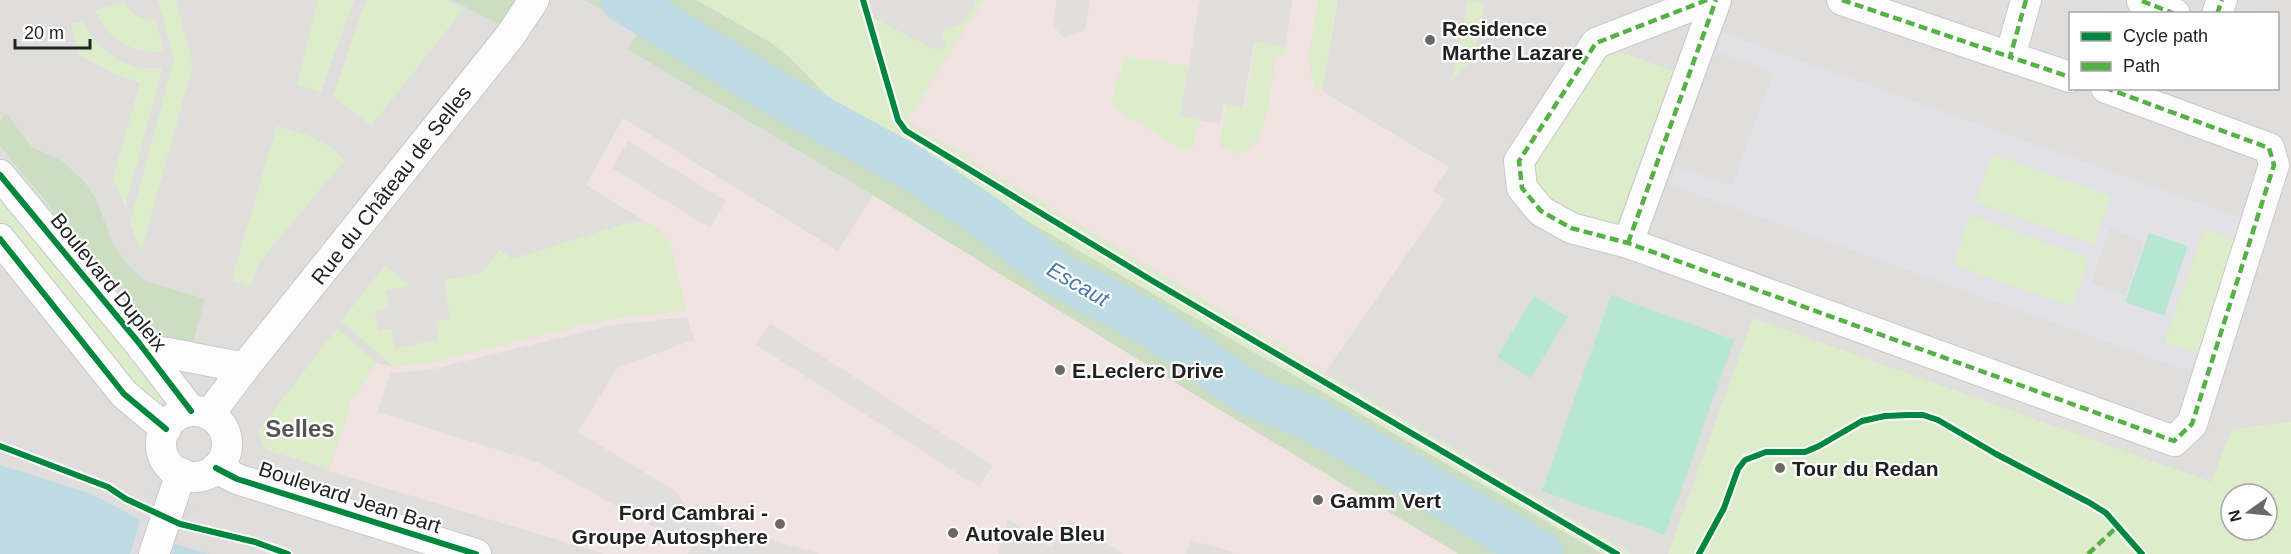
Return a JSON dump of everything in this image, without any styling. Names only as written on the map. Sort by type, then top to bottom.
[{"type":"street","name":"Rue du Château de Selles","points":[[200,413],[245,367],[510,36],[534,0]]},
{"type":"street","points":[[1707,0],[1596,43],[1519,160],[1522,188],[1542,211],[1571,228],[1628,243],[2174,441],[2192,424],[2274,165],[2269,148],[2111,90]]},
{"type":"street","points":[[1628,243],[1716,0]]},
{"type":"street","points":[[1842,0],[2069,77]]},
{"type":"street","points":[[2010,57],[2026,0]]},
{"type":"street","points":[[2140,5],[2167,12]]},
{"type":"street","name":"Boulevard Dupleix","points":[[0,175],[144,350],[200,413]]},
{"type":"street","points":[[0,239],[124,394],[166,429]]},
{"type":"street","points":[[144,350],[180,354],[245,367]]},
{"type":"street","points":[[154,554],[176,484],[164,455],[162,437],[176,417],[200,413],[221,425],[227,439],[225,455],[216,468],[210,472],[176,484]]},
{"type":"street","name":"Boulevard Jean Bart","points":[[216,468],[237,479],[476,554]]},
{"type":"shaded area","points":[[0,0],[2291,0],[2291,554],[0,554]]},
{"type":"shaded area","points":[[871,0],[976,0],[967,19],[957,26],[941,31],[946,47],[936,50],[877,18]]},
{"type":"shaded area","points":[[984,0],[1338,0],[1322,91],[1449,167],[1433,191],[1445,199],[1325,373],[907,121]]},
{"type":"shaded area","points":[[1057,0],[1090,0],[1085,30],[1064,38],[1052,25]]},
{"type":"shaded area","points":[[1200,0],[1293,0],[1285,47],[1254,42],[1243,107],[1223,104],[1220,124],[1180,116]]},
{"type":"shaded area","points":[[1994,0],[2054,0],[2035,48],[1988,31]]},
{"type":"shaded area","points":[[2112,0],[2257,0],[2252,12],[2109,12]]},
{"type":"shaded area","points":[[1723,33],[2243,219],[2238,241],[2204,229],[2164,342],[2198,354],[2188,371],[1669,184],[1676,166],[1732,186],[1773,73],[1717,51]],"holes":[[[1992,154],[2111,196],[2094,245],[1975,202]],[[1970,215],[2089,258],[2072,307],[1953,265]],[[2110,229],[2144,241],[2125,295],[2091,283]],[[2149,233],[2188,246],[2164,316],[2125,302]]]},
{"type":"shaded area","points":[[623,118],[838,251],[873,195],[1202,399],[1459,554],[605,554],[329,471],[351,401],[377,363],[394,367],[427,363],[610,319],[686,310],[670,244],[659,230],[586,185]]},
{"type":"shaded area","points":[[628,141],[726,201],[710,228],[612,168]]},
{"type":"shaded area","points":[[468,219],[502,246],[481,273],[456,278],[449,244]]},
{"type":"shaded area","points":[[399,248],[427,271],[416,285],[411,286],[385,265]]},
{"type":"shaded area","points":[[1762,292],[2174,441],[2164,465],[1753,318]]},
{"type":"shaded area","points":[[687,317],[694,340],[618,367],[578,432],[677,492],[692,517],[821,554],[688,554],[690,547],[539,463],[377,412],[390,373],[429,370],[612,325]]},
{"type":"shaded area","points":[[770,323],[993,466],[979,487],[756,345]]},
{"type":"shaded area","points":[[1008,519],[1051,548],[1070,520],[1124,554],[998,554]]},
{"type":"shaded area","points":[[1190,540],[1233,552],[1232,554],[1186,554]]},
{"type":"green space","points":[[158,0],[176,0],[193,65],[141,252],[130,223],[174,59]]},
{"type":"green space","points":[[318,0],[354,0],[321,92],[297,85]]},
{"type":"green space","points":[[366,0],[446,0],[463,10],[371,126],[333,96]]},
{"type":"green space","points":[[452,0],[526,0],[508,29]]},
{"type":"green space","points":[[584,0],[696,0],[773,44],[830,99],[1005,208],[1602,554],[1459,554],[1202,399],[873,195],[627,49],[640,31]]},
{"type":"green space","points":[[696,0],[860,0],[864,13],[936,50],[941,30],[974,8],[976,0],[984,0],[907,121],[1325,373],[1632,554],[1602,554],[1005,208],[830,99],[773,44]]},
{"type":"green space","points":[[1263,0],[1268,44],[1285,47],[1284,56],[1276,55],[1264,124],[1257,140],[1248,150],[1236,153],[1220,145],[1226,104],[1245,107]]},
{"type":"green space","points":[[1318,0],[1338,0],[1322,91],[1314,87],[1308,58]]},
{"type":"green space","points":[[1468,0],[1485,4],[1474,58],[1452,81]]},
{"type":"green space","points":[[125,2],[137,17],[155,19],[164,51],[142,51],[132,48],[122,43],[106,29],[95,10]]},
{"type":"green space","points":[[83,21],[96,42],[116,58],[139,67],[163,66],[125,208],[113,178],[140,83],[114,74],[79,55],[71,24]]},
{"type":"green space","points":[[1612,49],[1673,71],[1616,227],[1563,217],[1527,175],[1582,72]]},
{"type":"green space","points":[[1125,57],[1188,66],[1180,116],[1200,120],[1192,149],[1179,147],[1115,108],[1112,99]]},
{"type":"green space","points":[[6,113],[32,147],[62,161],[84,181],[96,199],[112,241],[125,262],[145,281],[205,299],[193,342],[160,339],[0,146],[0,121]]},
{"type":"green space","points":[[277,126],[307,135],[331,147],[344,161],[258,264],[251,287],[231,281]]},
{"type":"green space","points":[[1992,153],[2111,196],[2094,245],[1975,202]]},
{"type":"green space","points":[[0,189],[167,396],[157,406],[149,403],[68,307],[0,219]]},
{"type":"green space","points":[[1970,215],[2090,258],[2072,307],[1953,265]]},
{"type":"green space","points":[[643,221],[659,230],[670,244],[686,310],[610,319],[427,363],[394,367],[341,321],[385,265],[411,286],[386,290],[389,308],[375,311],[378,331],[392,329],[395,348],[438,340],[436,321],[450,319],[444,280],[481,273],[499,250],[513,259],[623,224]]},
{"type":"green space","points":[[2204,229],[2238,241],[2198,354],[2164,343]]},
{"type":"green space","points":[[2149,232],[2188,246],[2164,316],[2125,302]]},
{"type":"green space","points":[[1611,295],[1734,340],[1665,535],[1542,491]]},
{"type":"green space","points":[[1534,296],[1568,317],[1531,378],[1497,357]]},
{"type":"green space","points":[[1753,318],[2211,482],[2232,429],[2291,422],[2291,554],[1668,554]]},
{"type":"green space","points":[[337,328],[377,363],[351,401],[329,469],[266,450],[258,431]]},
{"type":"water","points":[[0,465],[92,494],[140,520],[137,534],[210,554],[0,554]]},
{"type":"pier","points":[[149,490],[198,506],[180,526],[172,554],[130,554]]},
{"type":"waterway","name":"Escaut","points":[[623,0],[789,101],[910,167],[990,221],[1060,276],[1147,322],[1252,395],[1310,418],[1341,435],[1541,554]]},
{"type":"marked path","points":[[1707,0],[1596,43],[1519,161],[1522,188],[1541,211],[1571,228],[1628,243],[2174,441],[2192,424],[2274,165],[2269,148],[2111,90]]},
{"type":"marked path","points":[[1628,243],[1716,0]]},
{"type":"marked path","points":[[1842,0],[2010,57]]},
{"type":"marked path","points":[[2026,0],[2010,57],[2069,77]]},
{"type":"marked path","points":[[2218,12],[2222,0]]},
{"type":"marked path","points":[[2142,1],[2170,12]]},
{"type":"marked path","points":[[2088,554],[2118,526]]},
{"type":"cycle path","points":[[863,0],[898,120],[906,131],[1151,280],[1617,554]]},
{"type":"cycle path","points":[[0,175],[139,343],[191,411]]},
{"type":"cycle path","points":[[0,239],[124,394],[166,429]]},
{"type":"cycle path","points":[[1699,554],[1724,508],[1738,469],[1745,460],[1766,452],[1805,452],[1862,421],[1885,416],[1909,415],[1923,415],[1938,420],[1996,454],[2090,503],[2106,513],[2142,554]]},
{"type":"cycle path","points":[[0,446],[108,487],[126,499],[180,524],[255,542],[288,554]]},
{"type":"cycle path","points":[[216,468],[237,479],[476,554]]},
{"type":"place","name":"Residence Marthe Lazare","points":[[1430,40]]},
{"type":"place","name":"E.Leclerc Drive","points":[[1060,370]]},
{"type":"place","name":"Tour du Redan","points":[[1780,468]]},
{"type":"place","name":"Gamm Vert","points":[[1318,500]]},
{"type":"place","name":"Ford Cambrai - Groupe Autosphere","points":[[780,524]]},
{"type":"place","name":"Autovale Bleu","points":[[953,533]]},
{"type":"district","name":"Selles","points":[[300,428]]}]
